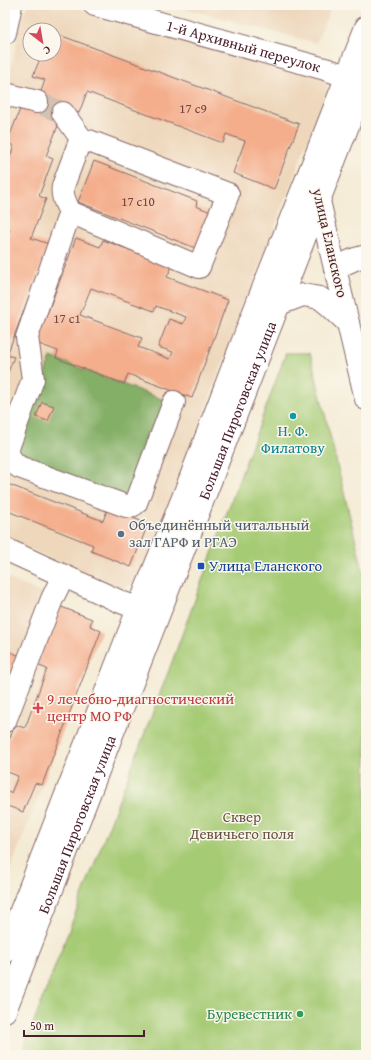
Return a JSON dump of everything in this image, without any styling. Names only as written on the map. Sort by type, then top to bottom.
[{"type":"main road","points":[[5,34],[10,5]]},
{"type":"main road","name":"1-й Архивный переулок","points":[[95,5],[131,10],[356,78]]},
{"type":"main road","name":"Большая Пироговская улица","points":[[5,1011],[319,201],[356,78],[366,27]]},
{"type":"main road","name":"Большая Пироговская улица","points":[[5,952],[138,609],[184,495],[260,296],[313,164],[356,78]]},
{"type":"main road","points":[[5,94],[37,102]]},
{"type":"main road","points":[[63,113],[83,141]]},
{"type":"main road","points":[[83,141],[89,141],[228,194],[199,267],[70,212],[63,198],[62,192],[78,146],[83,141]]},
{"type":"main road","name":"улица Еланского","points":[[313,164],[319,201],[366,399]]},
{"type":"main road","points":[[70,212],[26,338],[33,379],[7,448],[8,455],[19,467],[126,506],[134,506],[174,402]]},
{"type":"main road","points":[[335,268],[366,256]]},
{"type":"main road","name":"улица Еланского","points":[[279,304],[303,295],[320,298],[348,323]]},
{"type":"main road","points":[[5,549],[121,602],[158,617]]},
{"type":"main road","points":[[5,721],[52,599],[63,576]]},
{"type":"shaded area","points":[[28,5],[67,5],[324,77],[328,87],[140,580],[120,589],[5,538],[5,100],[22,15]]},
{"type":"shaded area","points":[[172,5],[332,5],[316,43]]},
{"type":"shaded area","name":"9 лечебно-диагностический центр МО РФ","points":[[5,577],[61,602],[59,606],[92,619],[90,626],[101,631],[5,884]]},
{"type":"green space","name":"Сквер Девичьего поля","points":[[286,353],[310,353],[366,583],[366,1055],[21,1055],[169,670]]},
{"type":"green space","points":[[51,357],[167,401],[129,501],[15,455]]},
{"type":"building","points":[[62,36],[299,124],[274,189],[233,173],[245,141],[226,134],[223,143],[87,92],[79,113],[65,108],[46,156],[53,159],[39,196],[46,199],[31,238],[49,244],[7,355],[14,357],[5,380],[5,243],[10,230],[5,228],[5,171],[14,146],[7,143],[22,104],[35,109],[45,80],[33,76],[39,62],[62,62]]},
{"type":"building","points":[[94,161],[197,201],[196,206],[213,213],[198,249],[78,202]]},
{"type":"building","points":[[76,238],[100,247],[103,240],[172,266],[167,277],[228,300],[192,398],[128,374],[124,384],[56,358],[58,351],[36,343]],"holes":[[[91,288],[154,311],[156,306],[186,317],[183,324],[169,319],[158,347],[173,352],[170,359],[138,347],[142,338],[80,315]]]},
{"type":"building","points":[[42,402],[54,406],[48,421],[36,417]]},
{"type":"building","points":[[5,483],[103,521],[108,508],[148,524],[131,567],[91,551],[93,545],[5,510]]},
{"type":"building","points":[[59,606],[92,619],[90,626],[101,631],[42,785],[35,783],[23,812],[5,805],[5,791],[11,793],[18,776],[5,771],[5,750],[15,725],[25,728],[47,669],[37,665]]},
{"type":"building","points":[[5,650],[23,657],[10,689],[5,687]]},
{"type":"tunnel","points":[[37,102],[63,113]]},
{"type":"place","name":"Н. Ф. Филатову","points":[[293,416]]},
{"type":"place","name":"Объединённый читальный зал ГАРФ и РГАЭ","points":[[121,534]]},
{"type":"place","name":"Улица Еланского","points":[[201,566]]},
{"type":"place","name":"9 лечебно-диагностический центр МО РФ","points":[[38,708]]},
{"type":"place","name":"Буревестник","points":[[300,1014]]}]
